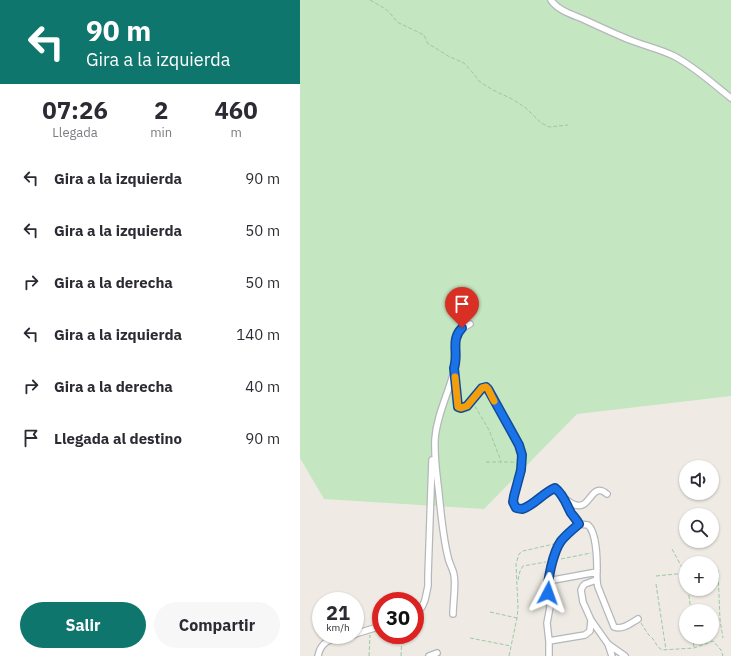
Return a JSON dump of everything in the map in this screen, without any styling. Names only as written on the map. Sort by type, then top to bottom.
[{"type":"street","points":[[551,0],[564,10],[630,40],[673,56],[691,66],[731,98]]},
{"type":"street","points":[[424,600],[428,586],[432,459],[435,439],[442,406],[456,362],[455,338],[462,328],[470,324]]},
{"type":"street","points":[[454,368],[458,407],[461,408],[467,406],[482,388],[486,387],[519,445],[522,455],[521,470],[513,502],[516,508],[521,509],[528,506],[555,488],[560,492],[579,524]]},
{"type":"street","points":[[435,439],[435,463],[442,522],[448,557],[455,581],[453,614]]},
{"type":"street","points":[[564,498],[574,505],[583,505],[597,491],[602,491],[607,494]]},
{"type":"street","points":[[549,656],[547,623],[550,607],[548,581],[550,570],[560,542],[579,524],[590,526],[592,529],[597,561],[596,580],[614,627],[622,628],[638,619]]},
{"type":"street","points":[[548,581],[597,572]]},
{"type":"street","points":[[596,580],[583,586],[581,590],[583,602],[591,620],[608,644],[612,656]]},
{"type":"street","points":[[549,641],[585,635],[590,631],[591,620]]},
{"type":"street","points":[[318,656],[323,644]]},
{"type":"street","points":[[608,644],[624,656]]},
{"type":"street","points":[[429,656],[437,653]]},
{"type":"path","points":[[370,0],[384,8],[397,22],[424,35],[428,44],[448,56],[464,63],[480,82],[526,108],[540,122],[550,127],[568,125]]},
{"type":"path","points":[[476,408],[489,430],[501,461]]},
{"type":"path","points":[[486,462],[521,462]]},
{"type":"path","points":[[509,656],[518,608],[516,564],[519,554],[523,551],[560,542]]},
{"type":"path","points":[[672,549],[679,562]]},
{"type":"path","points":[[656,576],[679,574]]},
{"type":"path","points":[[656,584],[666,650]]},
{"type":"path","points":[[719,595],[720,620],[723,638]]},
{"type":"path","points":[[490,612],[517,618]]},
{"type":"path","points":[[638,619],[658,647],[662,650],[694,648],[713,641],[721,650],[723,656]]},
{"type":"path","points":[[369,656],[370,635]]},
{"type":"path","points":[[470,638],[512,646]]},
{"type":"path","points":[[401,656],[402,644]]},
{"type":"path","points":[[694,644],[694,648]]},
{"type":"green space","points":[[300,0],[731,0],[731,396],[577,414],[484,509],[324,499],[300,458]]},
{"type":"slow traffic","points":[[455,377],[458,407],[461,408],[467,406],[482,388],[486,387],[494,401]]},
{"type":"route","points":[[462,328],[455,338],[456,362],[454,368],[458,407],[461,408],[467,406],[482,388],[486,387],[488,389],[519,445],[522,455],[521,470],[513,502],[516,508],[521,509],[528,506],[555,488],[564,498],[579,524],[560,542],[556,550],[550,570],[548,593]]}]
